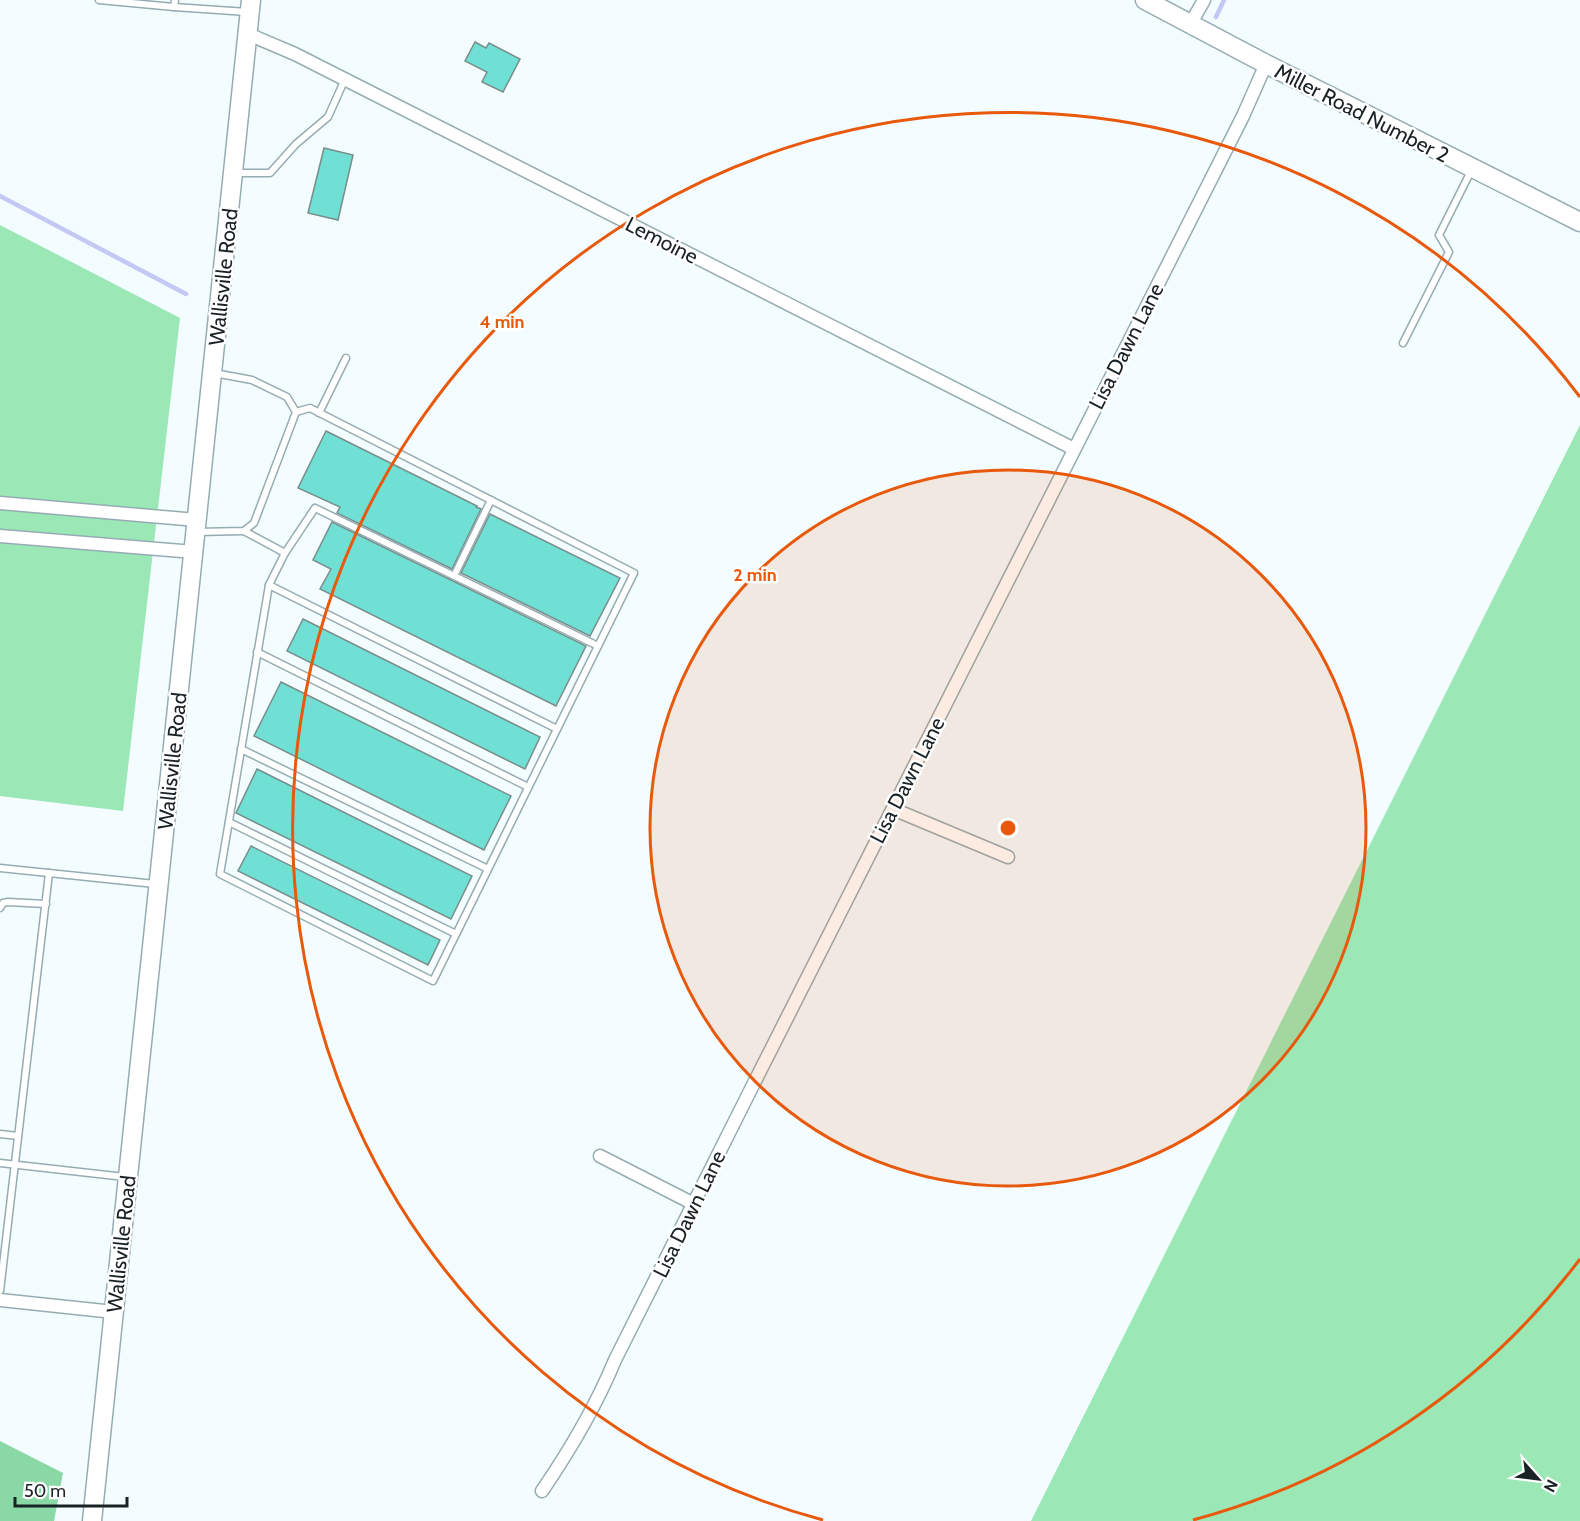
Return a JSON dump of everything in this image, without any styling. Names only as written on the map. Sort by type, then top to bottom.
[{"type":"main road","name":"Miller Road Number 2","points":[[1145,0],[1266,64],[1580,222]]},
{"type":"main road","name":"Wallisville Road","points":[[92,1521],[251,6]]},
{"type":"street","points":[[1191,23],[1204,0]]},
{"type":"street","name":"Lemoine","points":[[248,34],[295,54],[1074,449]]},
{"type":"street","name":"Lisa Dawn Lane","points":[[542,1491],[567,1455],[606,1382],[756,1078],[1243,116],[1266,64]]},
{"type":"street","points":[[0,503],[196,526]]},
{"type":"street","points":[[0,536],[194,552]]},
{"type":"street","points":[[893,808],[1008,857]]},
{"type":"street","points":[[600,1156],[694,1204]]},
{"type":"street","points":[[0,1300],[114,1312]]},
{"type":"lane","points":[[99,0],[251,6]]},
{"type":"lane","points":[[234,173],[270,172],[296,144],[328,117],[345,80]]},
{"type":"lane","points":[[1403,343],[1449,252],[1439,235],[1472,168]]},
{"type":"lane","points":[[319,413],[346,358]]},
{"type":"lane","points":[[213,373],[252,380],[287,396],[296,412]]},
{"type":"lane","points":[[296,412],[310,408],[634,573],[433,981],[220,873],[269,585],[285,553],[315,508],[598,646]]},
{"type":"lane","points":[[244,531],[254,523],[296,412]]},
{"type":"lane","points":[[454,576],[491,500]]},
{"type":"lane","points":[[196,526],[244,531],[285,553]]},
{"type":"lane","points":[[269,585],[557,729]]},
{"type":"lane","points":[[257,652],[528,787]]},
{"type":"lane","points":[[241,749],[488,869]]},
{"type":"lane","points":[[229,822],[456,934]]},
{"type":"lane","points":[[0,868],[159,884]]},
{"type":"lane","points":[[0,1292],[49,873]]},
{"type":"lane","points":[[0,908],[3,903],[8,902],[46,904]]},
{"type":"lane","points":[[0,1134],[18,1136]]},
{"type":"lane","points":[[0,1163],[128,1177]]},
{"type":"green space","points":[[0,225],[180,318],[123,811],[0,796]]},
{"type":"green space","points":[[1580,425],[1580,1521],[1031,1521]]},
{"type":"green space","points":[[0,1441],[63,1473],[54,1521],[0,1521]]},
{"type":"building","points":[[475,42],[486,48],[489,43],[520,59],[503,92],[482,82],[487,72],[465,61]]},
{"type":"building","points":[[324,148],[353,155],[338,220],[308,213]]},
{"type":"building","points":[[326,431],[481,509],[452,569],[337,513],[340,507],[298,488]]},
{"type":"building","points":[[490,514],[620,578],[590,636],[461,573]]},
{"type":"building","points":[[332,522],[586,646],[556,706],[320,589],[331,569],[313,560]]},
{"type":"building","points":[[303,619],[540,737],[525,769],[287,651]]},
{"type":"building","points":[[281,682],[511,796],[484,850],[254,736]]},
{"type":"building","points":[[257,769],[472,876],[451,919],[236,813]]},
{"type":"building","points":[[251,846],[440,940],[428,965],[238,871]]},
{"type":"waterway","points":[[1216,17],[1224,0]]},
{"type":"waterway","points":[[0,196],[186,294]]}]
